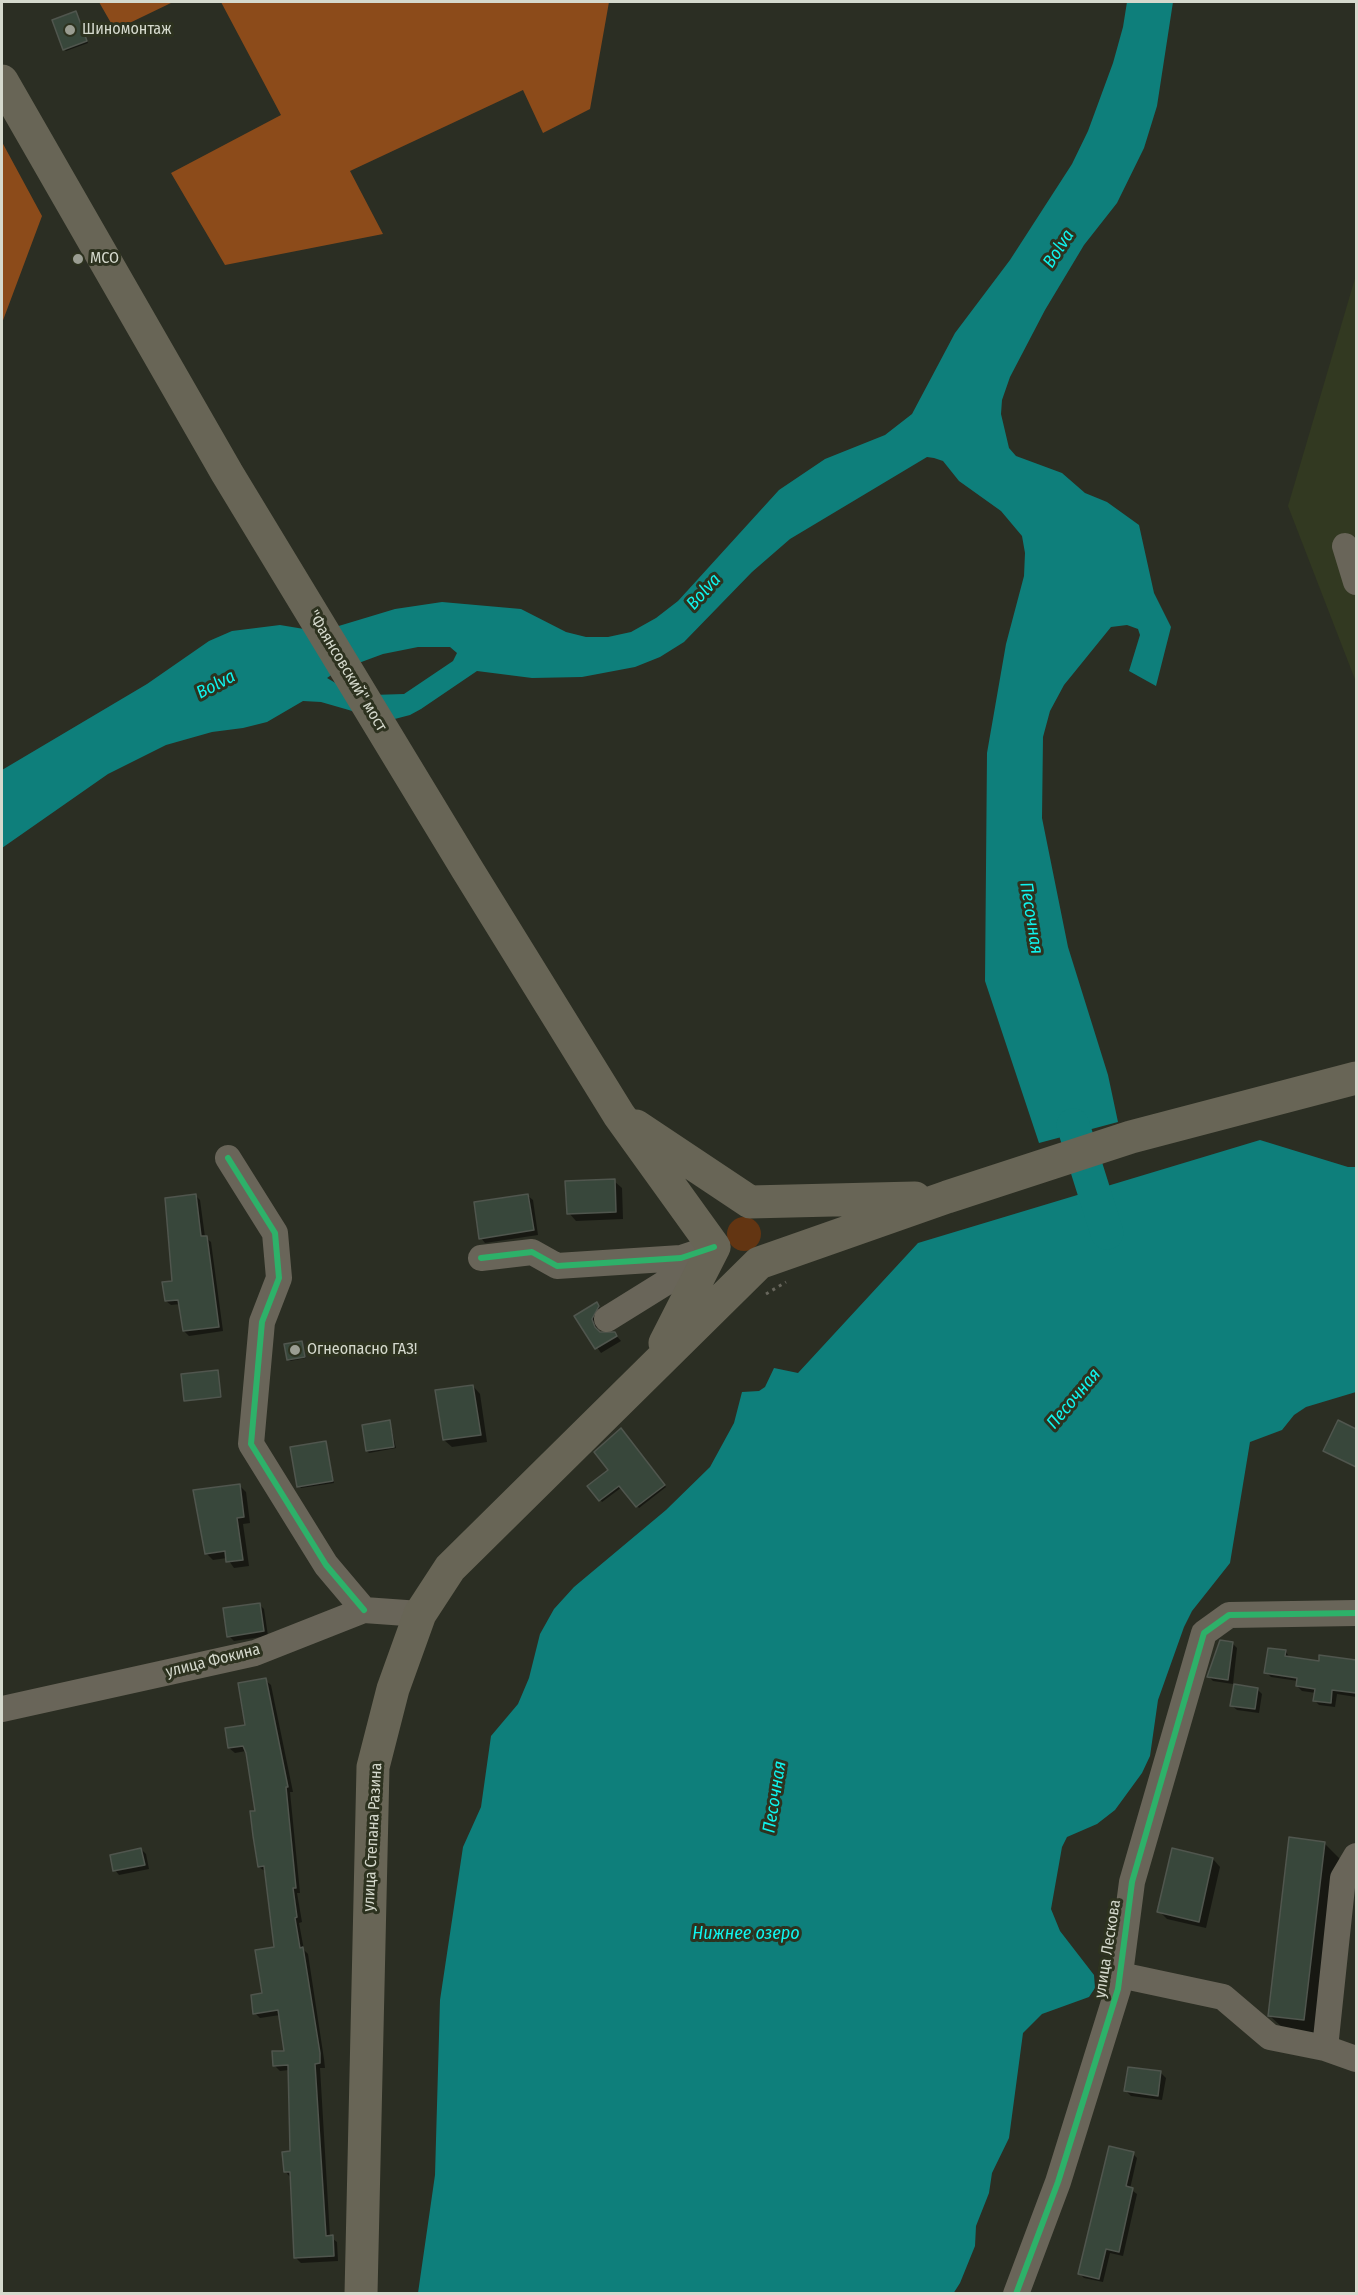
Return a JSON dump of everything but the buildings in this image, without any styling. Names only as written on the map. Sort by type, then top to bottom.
[{"type":"main road","name":"\"Фаянсовский\" мост","points":[[6,95],[227,472],[467,869],[619,1115],[714,1248]]},
{"type":"main road","points":[[947,1197],[750,1202],[730,1205],[715,1218],[712,1238],[714,1248],[720,1256],[738,1266],[759,1263],[947,1197],[1131,1137],[1356,1078]]},
{"type":"main road","points":[[619,1115],[767,1212],[776,1229],[773,1249],[759,1263]]},
{"type":"main road","points":[[650,1371],[714,1248]]},
{"type":"main road","name":"улица Степана Разина","points":[[361,2294],[373,1767],[393,1689],[420,1614],[450,1568],[759,1263]]},
{"type":"street","points":[[1345,546],[1356,582]]},
{"type":"street","points":[[228,1158],[275,1233],[279,1278],[261,1322],[251,1444],[326,1565],[364,1610]]},
{"type":"street","points":[[481,1258],[531,1252],[557,1266],[681,1258],[714,1248]]},
{"type":"street","points":[[607,1319],[673,1278],[681,1258]]},
{"type":"street","name":"улица Фокина","points":[[2,1709],[255,1653],[364,1610],[420,1614]]},
{"type":"street","name":"улица Лескова","points":[[1016,2294],[1058,2182],[1118,1989],[1132,1882],[1204,1633],[1229,1615],[1356,1613]]},
{"type":"street","points":[[1325,2048],[1343,1878],[1356,1856]]},
{"type":"street","points":[[1120,1975],[1223,1997],[1270,2037],[1325,2048],[1356,2059]]},
{"type":"shaded area","points":[[99,2],[173,2],[115,30]]},
{"type":"shaded area","points":[[221,2],[609,2],[590,109],[543,133],[523,90],[350,171],[383,234],[225,265],[171,173],[281,115]]},
{"type":"shaded area","points":[[2,142],[42,216],[2,323]]},
{"type":"shaded area","points":[[1356,275],[1356,682],[1288,506]]},
{"type":"shaded area","points":[[744,1217],[756,1222],[761,1234],[756,1246],[744,1251],[732,1246],[727,1234],[732,1222]]},
{"type":"water","name":"Bolva","points":[[1127,2],[1173,2],[1157,106],[1144,148],[1117,203],[1084,245],[1045,310],[1010,377],[1002,400],[1001,414],[1009,448],[1016,456],[1062,473],[1085,493],[1107,502],[1139,525],[1154,593],[1171,627],[1156,686],[1129,671],[1140,635],[1138,629],[1127,625],[1111,627],[1064,685],[1050,711],[1043,737],[1042,818],[1068,947],[1108,1075],[1118,1122],[1039,1143],[985,981],[987,753],[1006,644],[1024,576],[1025,553],[1022,536],[1001,511],[959,481],[943,461],[934,458],[927,457],[790,539],[752,572],[684,642],[660,657],[635,667],[582,677],[532,678],[477,671],[421,709],[410,715],[387,721],[321,702],[303,701],[267,722],[212,732],[166,745],[108,774],[2,848],[2,770],[147,684],[209,641],[232,631],[280,625],[304,629],[332,628],[395,609],[442,602],[521,609],[566,632],[586,637],[608,637],[631,632],[656,618],[678,601],[779,490],[825,459],[885,435],[912,414],[955,333],[1010,260],[1072,164],[1088,131],[1113,63]],"holes":[[[418,647],[450,647],[457,653],[453,661],[404,694],[372,695],[339,685],[327,678],[337,671],[383,654]]]},
{"type":"water","name":"Нижнее озеро","points":[[1260,1140],[1348,1167],[1356,1167],[1356,1392],[1306,1407],[1294,1415],[1282,1430],[1250,1442],[1230,1563],[1192,1611],[1184,1627],[1158,1700],[1150,1756],[1142,1773],[1115,1810],[1097,1824],[1067,1837],[1062,1847],[1051,1909],[1060,1931],[1094,1975],[1095,1988],[1089,1997],[1042,2014],[1023,2033],[1009,2138],[992,2173],[989,2193],[976,2226],[975,2246],[953,2294],[418,2293],[435,2175],[440,2000],[463,1847],[481,1807],[491,1736],[518,1704],[529,1678],[540,1634],[554,1609],[574,1587],[666,1510],[710,1467],[734,1423],[742,1392],[759,1391],[765,1387],[774,1368],[798,1373],[918,1243]]},
{"type":"waterway","name":"Песочная","points":[[1073,1125],[1107,1233]]},
{"type":"cycle path","points":[[228,1158],[275,1233],[279,1278],[262,1322],[251,1444],[326,1565],[364,1610]]},
{"type":"cycle path","points":[[481,1258],[532,1252],[557,1266],[681,1258],[714,1247]]},
{"type":"cycle path","points":[[1016,2294],[1058,2182],[1118,1989],[1132,1882],[1204,1633],[1229,1615],[1356,1613]]},
{"type":"place","name":"Шиномонтаж","points":[[70,30]]},
{"type":"place","name":"МСО","points":[[78,259]]},
{"type":"place","name":"Огнеопасно ГАЗ!","points":[[295,1350]]}]
